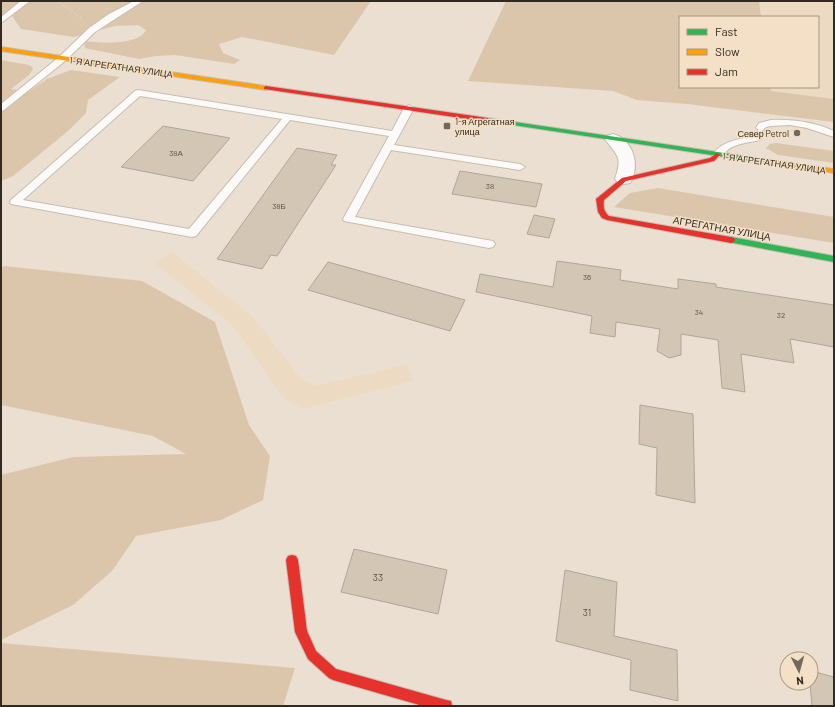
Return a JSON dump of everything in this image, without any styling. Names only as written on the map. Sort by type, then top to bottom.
[{"type":"main road","name":"1-Я АГРЕГАТНАЯ УЛИЦА","points":[[1,49],[409,108],[834,172]]},
{"type":"main road","points":[[624,179],[712,160],[717,155]]},
{"type":"main road","name":"АГРЕГАТНАЯ УЛИЦА","points":[[624,179],[600,200],[599,206],[603,216],[607,218],[834,259]]},
{"type":"main road","points":[[292,560],[301,632],[312,655],[333,674],[446,706]]},
{"type":"street","points":[[613,139],[623,148],[627,157],[629,168],[624,179]]},
{"type":"lane","points":[[1,21],[26,1]]},
{"type":"lane","points":[[1,108],[62,58],[92,30],[112,16],[139,1]]},
{"type":"lane","points":[[288,117],[192,233],[15,202],[138,93],[288,117],[394,134]]},
{"type":"lane","points":[[409,108],[348,219],[489,244]]},
{"type":"lane","points":[[717,155],[720,149],[727,145],[757,138],[762,125],[774,122],[818,127],[834,134]]},
{"type":"lane","points":[[388,147],[520,167]]},
{"type":"path","points":[[58,2],[62,1]]},
{"type":"path","points":[[58,2],[78,16],[92,30]]},
{"type":"shaded area","points":[[1,1],[371,1],[334,55],[242,37],[219,44],[223,53],[240,60],[234,64],[175,55],[139,59],[85,48],[84,41],[108,43],[127,41],[142,35],[146,30],[138,25],[115,26],[74,37],[21,29],[12,16],[1,15]]},
{"type":"shaded area","points":[[506,1],[759,1],[761,16],[679,16],[679,88],[770,88],[771,91],[834,99],[834,122],[687,104],[637,100],[613,91],[468,81]]},
{"type":"shaded area","points":[[759,1],[834,1],[834,99],[770,91],[770,88],[819,88],[819,16],[761,16]]},
{"type":"shaded area","points":[[1,60],[29,65],[32,67],[33,69],[29,75],[11,89],[28,92],[47,79],[71,70],[120,77],[88,100],[86,113],[68,131],[13,176],[1,181]]},
{"type":"shaded area","points":[[776,143],[834,151],[834,163],[778,155],[766,148],[770,144]]},
{"type":"shaded area","points":[[658,188],[834,217],[834,243],[614,207],[630,193]]},
{"type":"shaded area","points":[[172,252],[253,317],[301,379],[314,386],[406,365],[413,381],[302,409],[284,398],[233,326],[154,263]]},
{"type":"shaded area","points":[[5,266],[142,281],[215,322],[249,425],[270,456],[263,500],[221,520],[136,536],[112,571],[73,605],[1,640],[1,475],[73,457],[186,454],[153,436],[1,405],[1,267]]},
{"type":"shaded area","points":[[1,643],[295,668],[283,706],[1,706]]},
{"type":"building","points":[[163,126],[230,138],[193,181],[121,167]]},
{"type":"building","points":[[297,148],[337,155],[331,165],[336,165],[277,256],[271,255],[262,269],[217,259]]},
{"type":"building","points":[[460,171],[542,184],[536,207],[452,194]]},
{"type":"building","points":[[534,215],[555,219],[549,238],[527,234]]},
{"type":"building","points":[[557,261],[621,270],[620,280],[678,289],[678,279],[716,284],[716,287],[834,305],[834,347],[790,339],[794,363],[741,354],[745,392],[722,388],[718,340],[681,334],[681,355],[669,358],[657,351],[660,329],[616,322],[615,337],[590,333],[592,316],[476,292],[480,274],[553,287]]},
{"type":"building","points":[[328,262],[465,300],[450,331],[308,290]]},
{"type":"building","points":[[640,405],[693,414],[695,503],[656,495],[657,448],[639,444]]},
{"type":"building","points":[[354,549],[447,570],[438,614],[341,592]]},
{"type":"building","points":[[565,570],[617,582],[614,636],[677,650],[678,701],[630,690],[631,660],[556,641]]},
{"type":"building","points":[[819,673],[834,677],[834,706],[812,706],[811,691],[819,691]]},
{"type":"traffic: fast","points":[[488,120],[758,160]]},
{"type":"traffic: fast","points":[[731,240],[834,259]]},
{"type":"traffic: slow","points":[[1,49],[266,88]]},
{"type":"traffic: slow","points":[[758,160],[834,171]]},
{"type":"traffic: jam","points":[[266,88],[488,120]]},
{"type":"traffic: jam","points":[[717,155],[712,160],[624,179],[600,199],[600,207],[601,212],[607,218],[731,240]]},
{"type":"traffic: jam","points":[[292,560],[301,632],[312,655],[333,674],[446,706]]},
{"type":"place","name":"1-я Агрегатная улица","points":[[447,126]]},
{"type":"place","name":"Север Petrol","points":[[797,133]]}]
